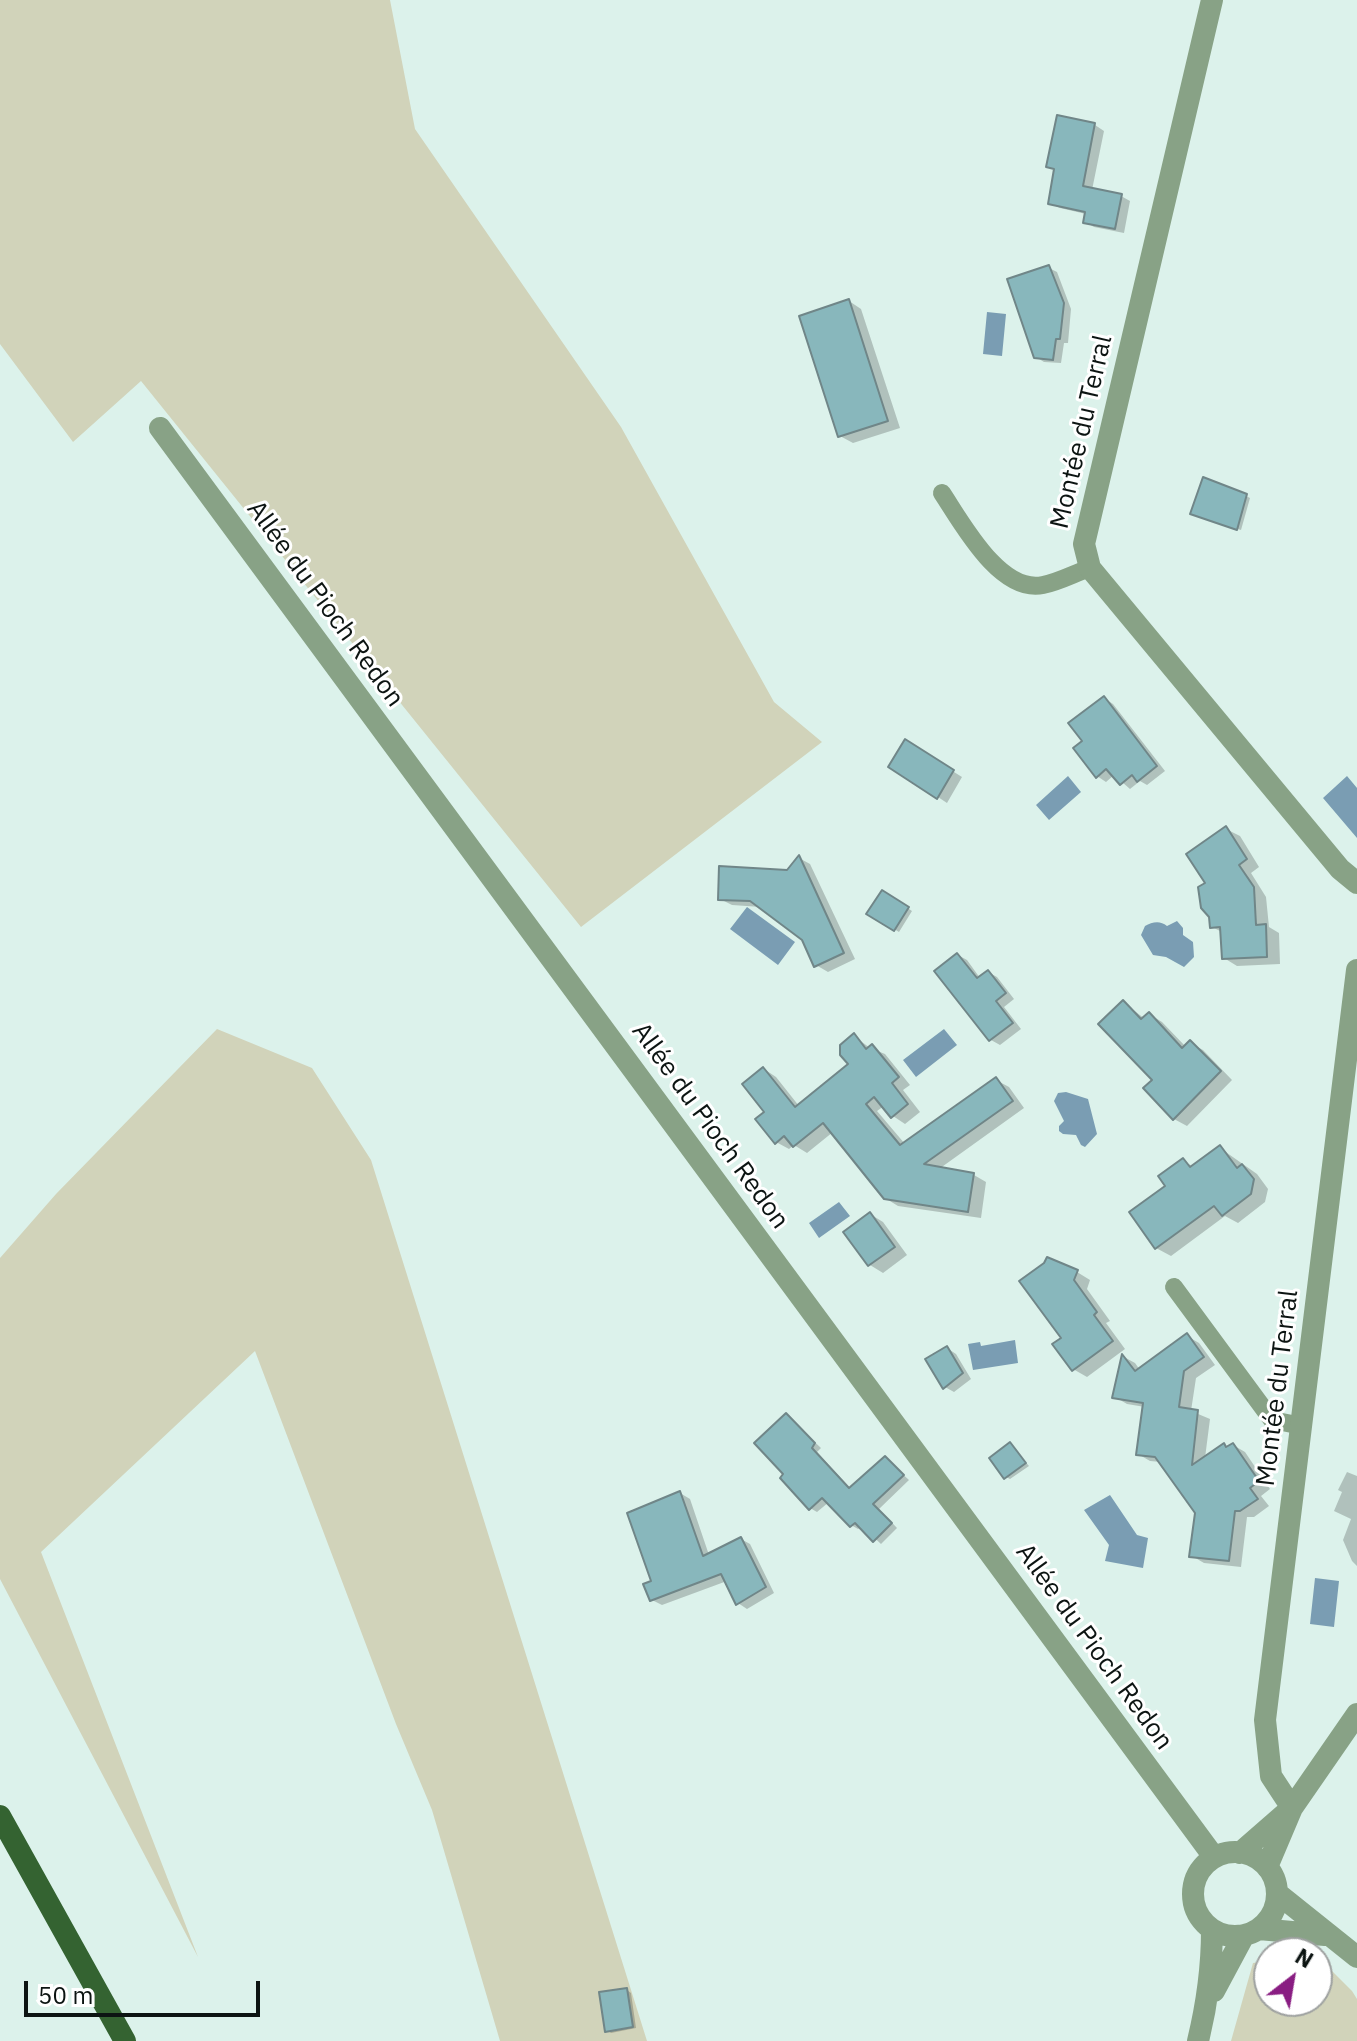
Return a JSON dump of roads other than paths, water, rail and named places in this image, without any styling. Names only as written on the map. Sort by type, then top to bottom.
[{"type":"main road","points":[[0,1816],[125,2041]]},
{"type":"street","name":"Montée du Terral","points":[[1090,568],[1084,544],[1212,0]]},
{"type":"street","name":"Allée du Pioch Redon","points":[[160,428],[1214,1857]]},
{"type":"street","points":[[1090,568],[1340,869],[1357,883]]},
{"type":"street","name":"Montée du Terral","points":[[1292,1808],[1271,1776],[1265,1720],[1357,970]]},
{"type":"street","points":[[1267,1867],[1292,1808],[1357,1714]]},
{"type":"street","points":[[1240,1853],[1292,1808]]},
{"type":"street","points":[[1208,2002],[1252,1932],[1269,1919],[1277,1893],[1267,1867],[1259,1860],[1240,1853],[1214,1857],[1204,1865],[1193,1888],[1197,1913],[1212,1930],[1222,1935],[1252,1932],[1330,1936]]},
{"type":"street","points":[[1277,1893],[1357,1957]]},
{"type":"street","points":[[1198,2041],[1208,2002],[1212,1930]]},
{"type":"lane","points":[[942,493],[981,551],[1011,580],[1040,586],[1090,568]]},
{"type":"lane","points":[[1174,1287],[1272,1420],[1302,1426]]},
{"type":"water","points":[[987,312],[1006,314],[1002,356],[983,354]]},
{"type":"water","points":[[1068,776],[1081,792],[1049,820],[1036,805]]},
{"type":"water","points":[[1347,776],[1357,788],[1357,838],[1323,798]]},
{"type":"water","points":[[747,907],[795,942],[778,965],[730,929]]},
{"type":"water","points":[[1177,921],[1183,928],[1183,935],[1193,942],[1194,957],[1184,967],[1166,957],[1153,955],[1141,935],[1150,923],[1159,922],[1167,926]]},
{"type":"water","points":[[944,1029],[957,1045],[916,1077],[903,1060]]},
{"type":"water","points":[[1066,1092],[1088,1099],[1097,1134],[1085,1147],[1076,1135],[1059,1131],[1064,1121],[1054,1101],[1058,1093]]},
{"type":"water","points":[[839,1202],[850,1216],[819,1238],[809,1223]]},
{"type":"water","points":[[1015,1340],[1018,1363],[973,1370],[968,1344],[980,1342],[981,1346]]},
{"type":"water","points":[[1110,1495],[1137,1535],[1148,1538],[1143,1568],[1105,1561],[1109,1545],[1084,1510]]},
{"type":"water","points":[[1315,1578],[1339,1581],[1334,1627],[1310,1624]]}]
